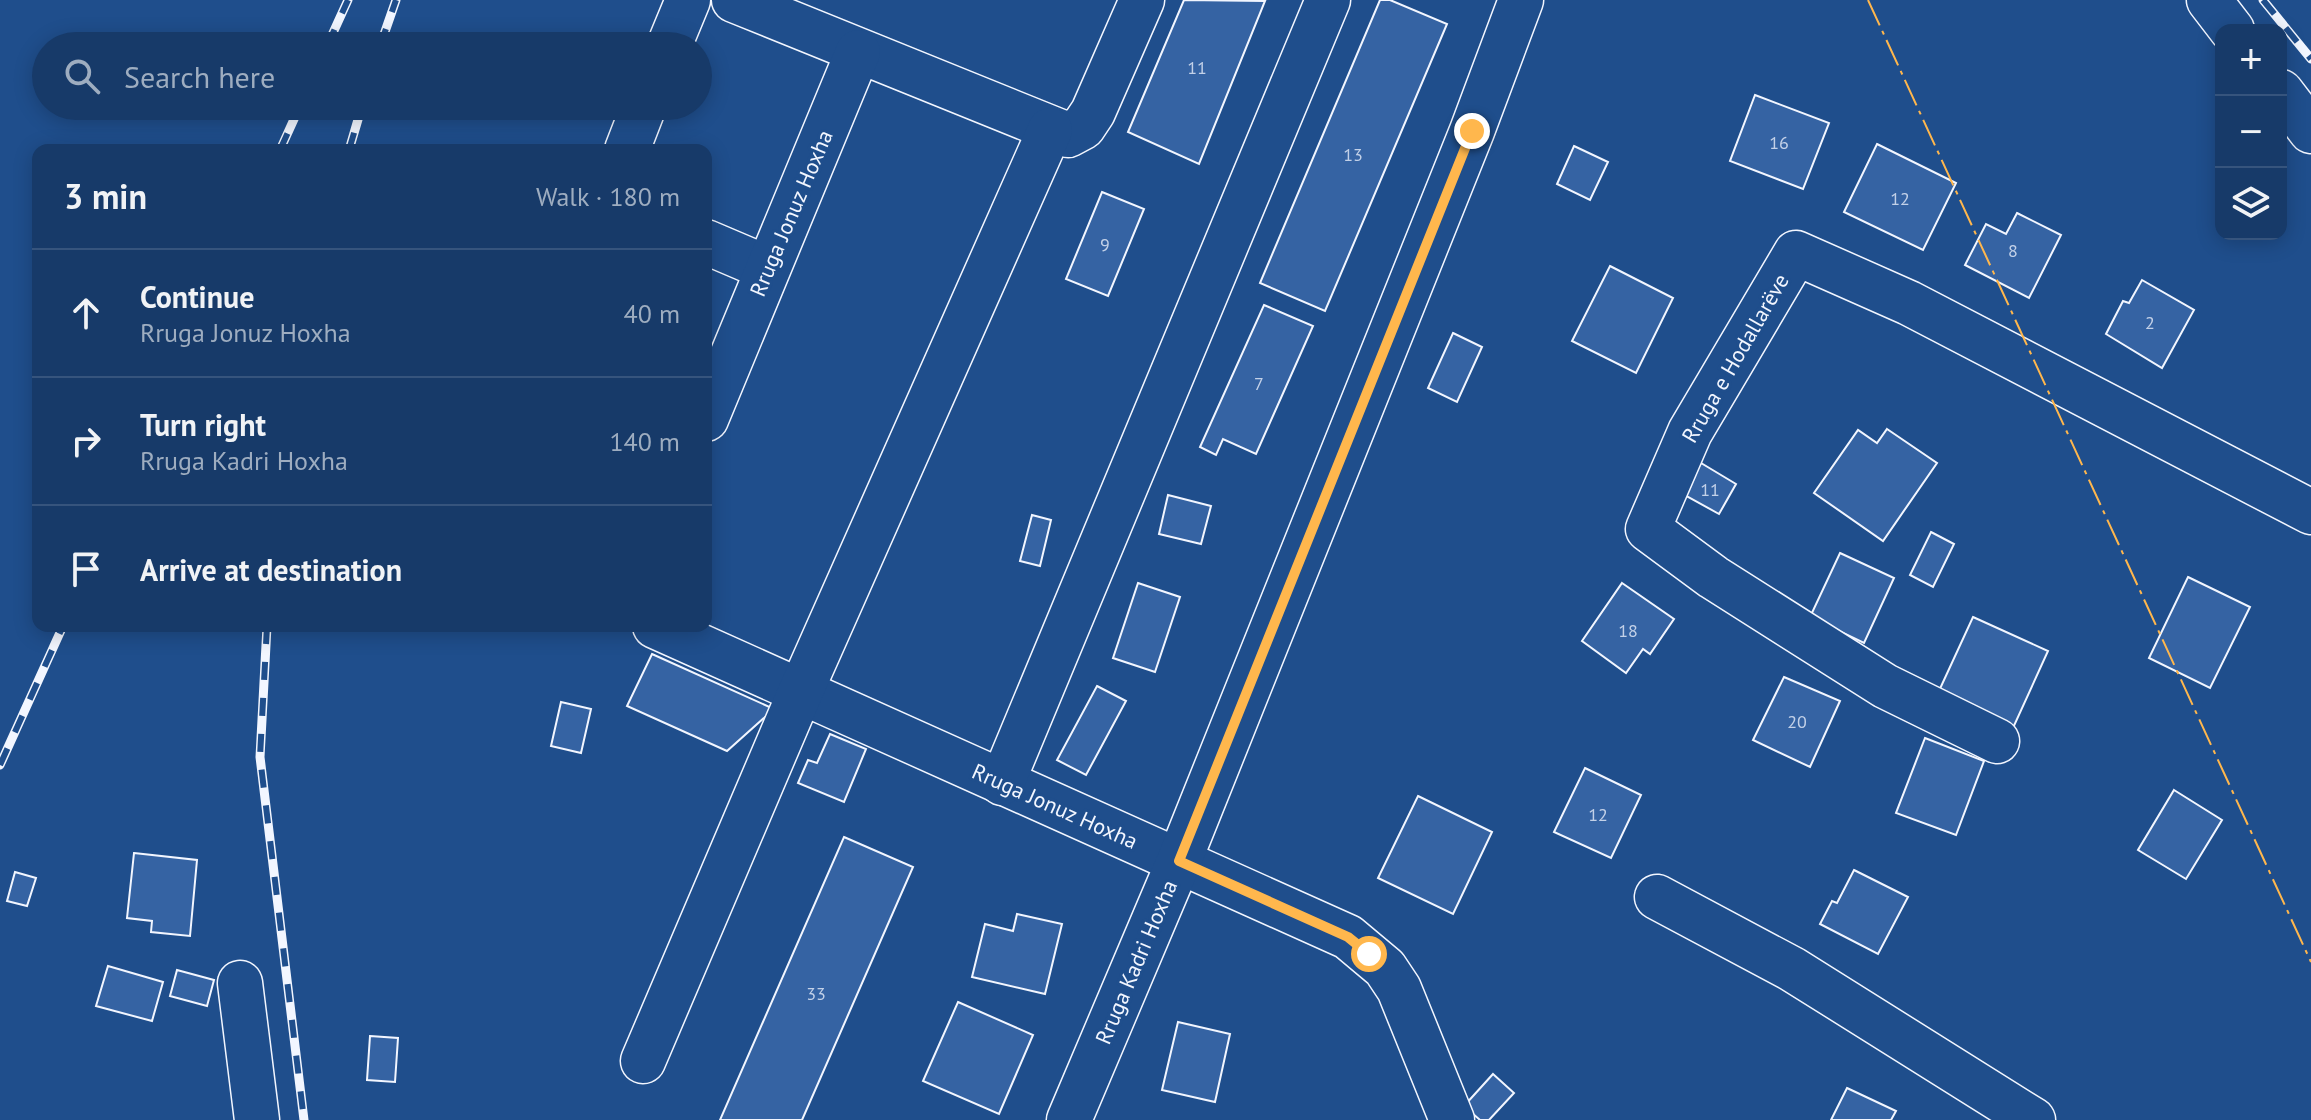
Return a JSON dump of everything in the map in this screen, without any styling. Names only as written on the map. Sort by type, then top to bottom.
[{"type":"street","points":[[675,32],[688,0]]},
{"type":"street","points":[[734,0],[1068,135],[1083,127],[1142,0]]},
{"type":"street","points":[[1002,783],[1328,0]]},
{"type":"street","name":"Rruga Kadri Hoxha","points":[[1069,1120],[1179,861],[1472,131],[1521,0]]},
{"type":"street","points":[[2209,0],[2227,24]]},
{"type":"street","name":"Rruga Jonuz Hoxha","points":[[712,404],[858,52]]},
{"type":"street","points":[[2284,96],[2311,131]]},
{"type":"street","points":[[629,144],[639,120]]},
{"type":"street","points":[[643,1061],[800,693],[1050,130]]},
{"type":"street","points":[[712,245],[767,268]]},
{"type":"street","name":"Rruga e Hodallarëve","points":[[1997,741],[1885,686],[1713,577],[1648,529],[1690,432],[1796,253],[1909,303],[2311,512]]},
{"type":"street","name":"Rruga Jonuz Hoxha","points":[[668,632],[1348,937],[1385,968],[1399,989],[1452,1120]]},
{"type":"street","points":[[1657,897],[1792,969],[2033,1120]]},
{"type":"street","points":[[240,983],[257,1120]]},
{"type":"building","points":[[1184,0],[1265,1],[1199,164],[1128,132]]},
{"type":"building","points":[[1380,0],[1390,0],[1447,24],[1325,311],[1260,283]]},
{"type":"building","points":[[1755,95],[1829,123],[1803,189],[1730,161]]},
{"type":"building","points":[[1877,144],[1956,183],[1923,250],[1844,212]]},
{"type":"building","points":[[1574,146],[1608,162],[1590,200],[1557,184]]},
{"type":"building","points":[[1102,192],[1144,209],[1108,296],[1066,279]]},
{"type":"building","points":[[2017,213],[2061,235],[2029,298],[1965,265],[1986,224],[2006,234]]},
{"type":"building","points":[[1610,266],[1673,298],[1636,373],[1572,341]]},
{"type":"building","points":[[2142,280],[2194,310],[2162,368],[2106,334],[2123,301],[2129,303]]},
{"type":"building","points":[[1264,305],[1313,326],[1256,454],[1223,439],[1216,455],[1200,447]]},
{"type":"building","points":[[1453,333],[1482,347],[1457,402],[1428,388]]},
{"type":"building","points":[[1887,429],[1937,463],[1883,541],[1814,493],[1858,430],[1877,443]]},
{"type":"building","points":[[1701,463],[1736,484],[1719,514],[1683,494]]},
{"type":"building","points":[[1168,495],[1211,506],[1201,544],[1159,534]]},
{"type":"building","points":[[1032,515],[1051,520],[1040,566],[1020,561]]},
{"type":"building","points":[[1931,532],[1954,544],[1933,587],[1910,575]]},
{"type":"building","points":[[1840,553],[1894,578],[1864,643],[1810,617]]},
{"type":"building","points":[[2188,577],[2250,607],[2210,688],[2149,658]]},
{"type":"building","points":[[1138,583],[1180,597],[1155,672],[1113,658]]},
{"type":"building","points":[[1622,583],[1674,619],[1650,654],[1643,649],[1626,673],[1582,641]]},
{"type":"building","points":[[1973,617],[2048,651],[2013,728],[1938,693]]},
{"type":"building","points":[[652,654],[774,709],[727,751],[627,706]]},
{"type":"building","points":[[1784,677],[1840,701],[1810,767],[1753,740]]},
{"type":"building","points":[[1097,686],[1126,701],[1086,775],[1057,760]]},
{"type":"building","points":[[561,702],[591,709],[581,753],[551,746]]},
{"type":"building","points":[[830,734],[866,749],[844,802],[798,783],[808,760],[817,763]]},
{"type":"building","points":[[1925,738],[1984,761],[1956,835],[1896,813]]},
{"type":"building","points":[[1585,768],[1641,795],[1611,858],[1554,832]]},
{"type":"building","points":[[2174,790],[2222,820],[2186,879],[2138,850]]},
{"type":"building","points":[[1418,796],[1492,832],[1453,914],[1378,878]]},
{"type":"building","points":[[844,837],[913,867],[802,1120],[720,1120]]},
{"type":"building","points":[[134,853],[197,860],[190,936],[151,932],[152,921],[127,918]]},
{"type":"building","points":[[1854,870],[1908,897],[1878,954],[1820,924],[1832,901],[1837,903]]},
{"type":"building","points":[[15,872],[36,878],[27,906],[7,901]]},
{"type":"building","points":[[1017,914],[1062,924],[1045,994],[972,977],[985,924],[1013,931]]},
{"type":"building","points":[[108,966],[163,982],[152,1021],[96,1006]]},
{"type":"building","points":[[177,970],[214,980],[207,1006],[170,996]]},
{"type":"building","points":[[958,1002],[1033,1035],[999,1114],[923,1081]]},
{"type":"building","points":[[1178,1022],[1230,1034],[1215,1102],[1162,1090]]},
{"type":"building","points":[[370,1036],[398,1038],[395,1082],[367,1080]]},
{"type":"building","points":[[1493,1074],[1514,1093],[1489,1120],[1480,1120],[1464,1106]]},
{"type":"building","points":[[1847,1088],[1896,1111],[1891,1120],[1831,1120]]},
{"type":"railway","points":[[333,32],[348,0]]},
{"type":"railway","points":[[385,32],[396,0]]},
{"type":"railway","points":[[2263,0],[2311,59]]},
{"type":"railway","points":[[283,144],[294,120]]},
{"type":"railway","points":[[351,144],[358,120]]},
{"type":"railway","points":[[0,765],[60,632]]},
{"type":"railway","points":[[267,632],[260,757],[304,1120]]},
{"type":"power","points":[[1868,0],[2311,962]]},
{"type":"route","points":[[1369,954],[1348,937],[1179,861],[1472,131]]}]
